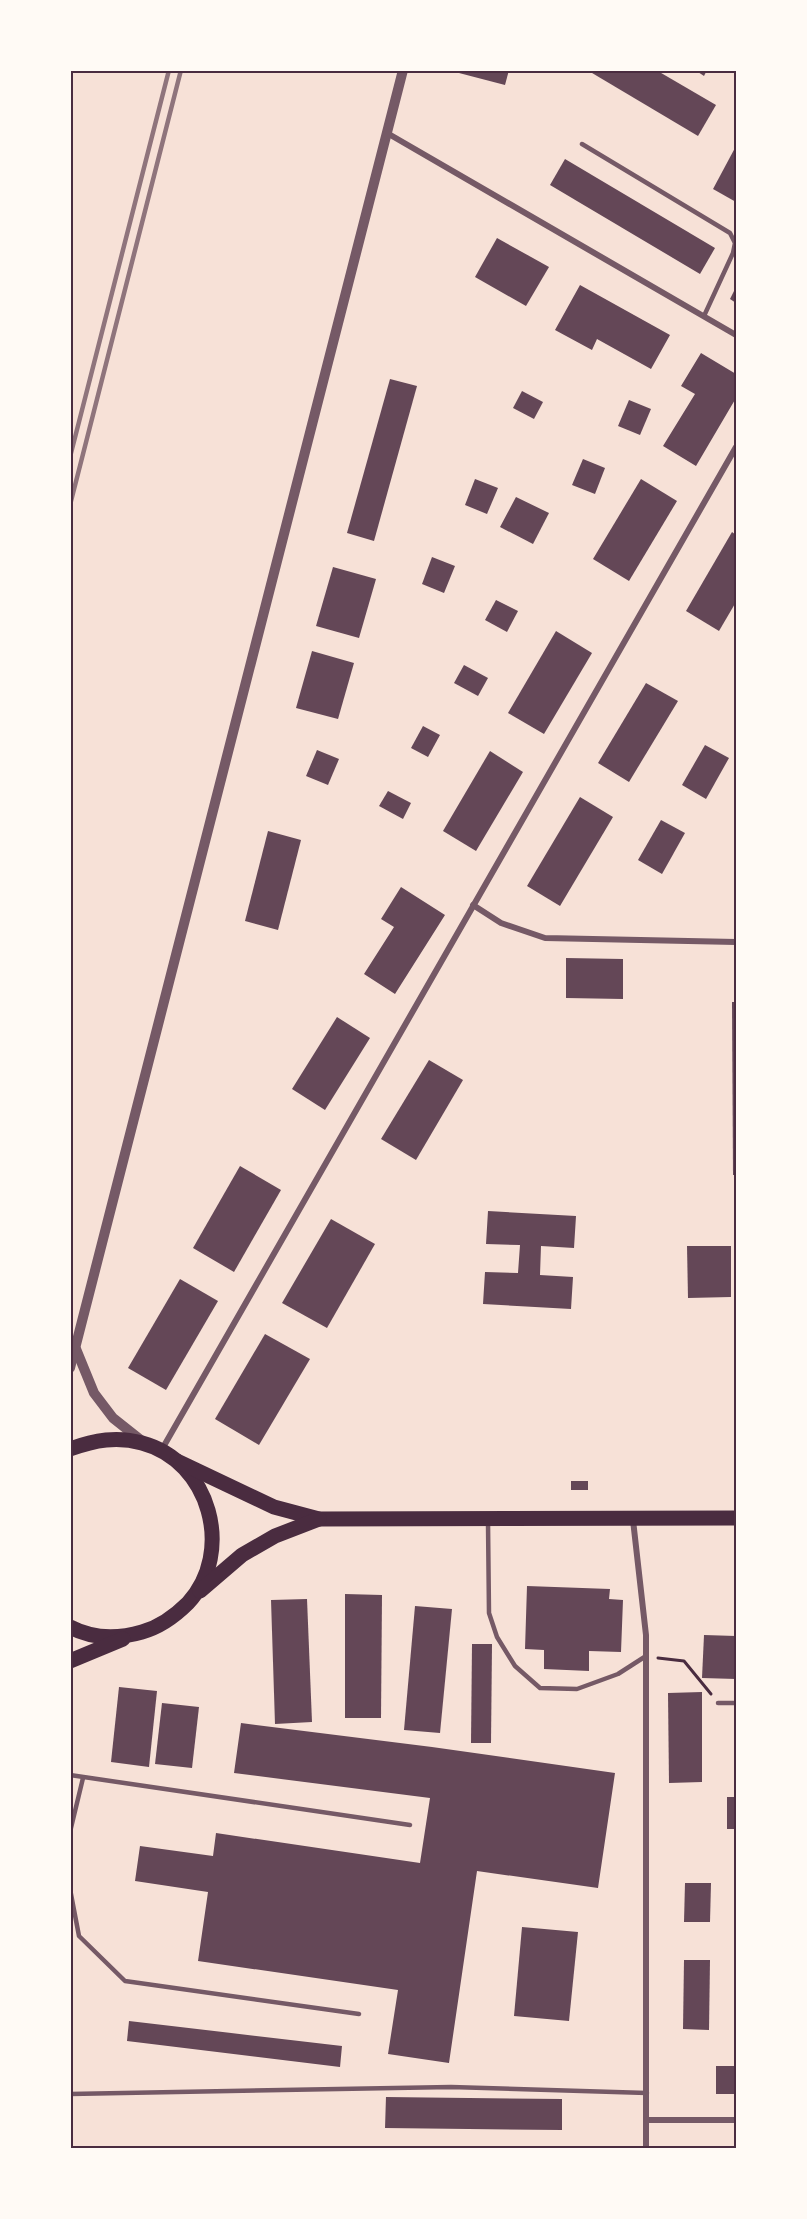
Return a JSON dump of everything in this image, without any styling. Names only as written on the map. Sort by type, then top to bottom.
[{"type":"main road","points":[[70,1449],[88,1442],[107,1439],[145,1444],[274,1507],[319,1519],[736,1518]]},
{"type":"main road","points":[[177,1461],[201,1491],[212,1526],[209,1564],[192,1598]]},
{"type":"main road","points":[[70,1661],[165,1622],[242,1555],[275,1536],[319,1519]]},
{"type":"main road","points":[[70,1627],[92,1635],[111,1637],[131,1635]]},
{"type":"street","points":[[70,1368],[403,70]]},
{"type":"street","points":[[387,133],[736,335]]},
{"type":"street","points":[[161,1451],[736,447]]},
{"type":"street","points":[[474,904],[501,923],[545,938],[736,942]]},
{"type":"street","points":[[76,1348],[94,1393],[113,1418],[145,1444]]},
{"type":"street","points":[[633,1518],[646,1635],[646,2148]]},
{"type":"street","points":[[646,2120],[736,2120]]},
{"type":"lane","points":[[582,144],[730,233],[735,243],[733,254],[704,316]]},
{"type":"lane","points":[[488,1519],[489,1613],[497,1637],[515,1666],[540,1688],[577,1689],[618,1674],[646,1656]]},
{"type":"lane","points":[[718,1703],[736,1703]]},
{"type":"lane","points":[[70,1775],[410,1825]]},
{"type":"lane","points":[[70,1832],[83,1778]]},
{"type":"lane","points":[[70,1889],[79,1936],[125,1981],[358,2014]]},
{"type":"lane","points":[[70,2094],[451,2087],[646,2093]]},
{"type":"path","points":[[646,1656],[684,1661],[718,1703]]},
{"type":"building","points":[[460,70],[509,70],[505,85],[459,73]]},
{"type":"building","points":[[587,70],[656,70],[716,105],[698,136]]},
{"type":"building","points":[[695,70],[707,70],[704,76]]},
{"type":"building","points":[[736,146],[736,202],[713,189]]},
{"type":"building","points":[[565,159],[715,248],[700,274],[550,185]]},
{"type":"building","points":[[497,238],[549,267],[526,306],[475,277]]},
{"type":"building","points":[[580,285],[670,335],[651,369],[597,339],[592,350],[555,330]]},
{"type":"building","points":[[736,287],[736,303],[730,299]]},
{"type":"building","points":[[701,353],[736,374],[736,398],[696,466],[663,446],[695,394],[681,386]]},
{"type":"building","points":[[390,379],[417,386],[374,541],[347,533]]},
{"type":"building","points":[[522,391],[543,402],[534,419],[513,408]]},
{"type":"building","points":[[629,400],[651,409],[640,435],[618,426]]},
{"type":"building","points":[[583,459],[605,468],[595,494],[572,485]]},
{"type":"building","points":[[475,479],[498,488],[487,514],[465,505]]},
{"type":"building","points":[[641,479],[677,501],[629,581],[593,559]]},
{"type":"building","points":[[516,497],[549,513],[533,544],[500,527]]},
{"type":"building","points":[[732,532],[736,535],[736,602],[719,631],[686,611]]},
{"type":"building","points":[[432,557],[455,566],[444,593],[422,584]]},
{"type":"building","points":[[333,567],[376,579],[359,638],[316,626]]},
{"type":"building","points":[[496,600],[518,611],[507,632],[485,620]]},
{"type":"building","points":[[556,631],[592,653],[544,734],[508,713]]},
{"type":"building","points":[[312,651],[354,663],[338,719],[296,708]]},
{"type":"building","points":[[464,665],[488,678],[478,696],[454,683]]},
{"type":"building","points":[[646,683],[678,701],[629,782],[598,763]]},
{"type":"building","points":[[423,726],[440,735],[428,757],[411,748]]},
{"type":"building","points":[[705,745],[729,758],[706,799],[682,785]]},
{"type":"building","points":[[317,750],[339,759],[328,785],[306,776]]},
{"type":"building","points":[[490,751],[523,772],[476,851],[443,831]]},
{"type":"building","points":[[388,791],[411,803],[403,819],[379,806]]},
{"type":"building","points":[[580,797],[613,817],[560,906],[527,886]]},
{"type":"building","points":[[661,820],[685,833],[662,874],[638,860]]},
{"type":"building","points":[[268,831],[301,840],[278,930],[245,921]]},
{"type":"building","points":[[401,887],[445,915],[395,994],[364,974],[394,927],[381,919]]},
{"type":"building","points":[[566,958],[623,959],[623,999],[566,998]]},
{"type":"building","points":[[732,1002],[736,1002],[736,1175],[733,1175]]},
{"type":"building","points":[[337,1017],[370,1038],[325,1110],[292,1089]]},
{"type":"building","points":[[429,1060],[463,1080],[416,1160],[381,1139]]},
{"type":"building","points":[[240,1166],[281,1190],[234,1272],[193,1248]]},
{"type":"building","points":[[488,1211],[576,1216],[574,1248],[541,1246],[540,1275],[573,1277],[571,1309],[483,1304],[485,1272],[518,1273],[520,1245],[486,1244]]},
{"type":"building","points":[[331,1219],[375,1244],[327,1328],[282,1303]]},
{"type":"building","points":[[687,1246],[731,1246],[731,1297],[688,1298]]},
{"type":"building","points":[[180,1279],[218,1301],[166,1390],[128,1368]]},
{"type":"building","points":[[265,1334],[310,1359],[259,1445],[215,1419]]},
{"type":"building","points":[[571,1481],[588,1481],[588,1490],[571,1490]]},
{"type":"building","points":[[527,1586],[610,1589],[609,1599],[623,1600],[621,1652],[589,1651],[589,1671],[544,1669],[544,1650],[525,1649]]},
{"type":"building","points":[[345,1594],[382,1595],[381,1718],[345,1718]]},
{"type":"building","points":[[307,1599],[312,1722],[275,1724],[271,1600]]},
{"type":"building","points":[[415,1606],[452,1609],[440,1733],[404,1730]]},
{"type":"building","points":[[704,1635],[736,1636],[736,1679],[702,1678]]},
{"type":"building","points":[[472,1644],[492,1644],[491,1743],[471,1743]]},
{"type":"building","points":[[119,1687],[157,1691],[149,1767],[111,1762]]},
{"type":"building","points":[[702,1692],[702,1782],[669,1783],[668,1693]]},
{"type":"building","points":[[162,1703],[199,1707],[192,1768],[155,1764]]},
{"type":"building","points":[[241,1723],[615,1773],[598,1888],[477,1871],[449,2063],[388,2054],[398,1990],[198,1961],[208,1892],[135,1881],[140,1846],[213,1856],[216,1833],[420,1863],[430,1798],[234,1773]]},
{"type":"building","points":[[727,1797],[736,1797],[736,1829],[727,1829]]},
{"type":"building","points":[[685,1883],[711,1883],[710,1922],[684,1922]]},
{"type":"building","points":[[522,1927],[578,1932],[569,2021],[514,2016]]},
{"type":"building","points":[[684,1960],[710,1960],[709,2030],[683,2029]]},
{"type":"building","points":[[129,2021],[342,2046],[340,2067],[127,2041]]},
{"type":"building","points":[[716,2066],[736,2066],[736,2094],[716,2094]]},
{"type":"building","points":[[386,2097],[562,2099],[562,2130],[385,2128]]},
{"type":"railway","points":[[70,457],[169,70]]},
{"type":"railway","points":[[70,505],[181,70]]}]
